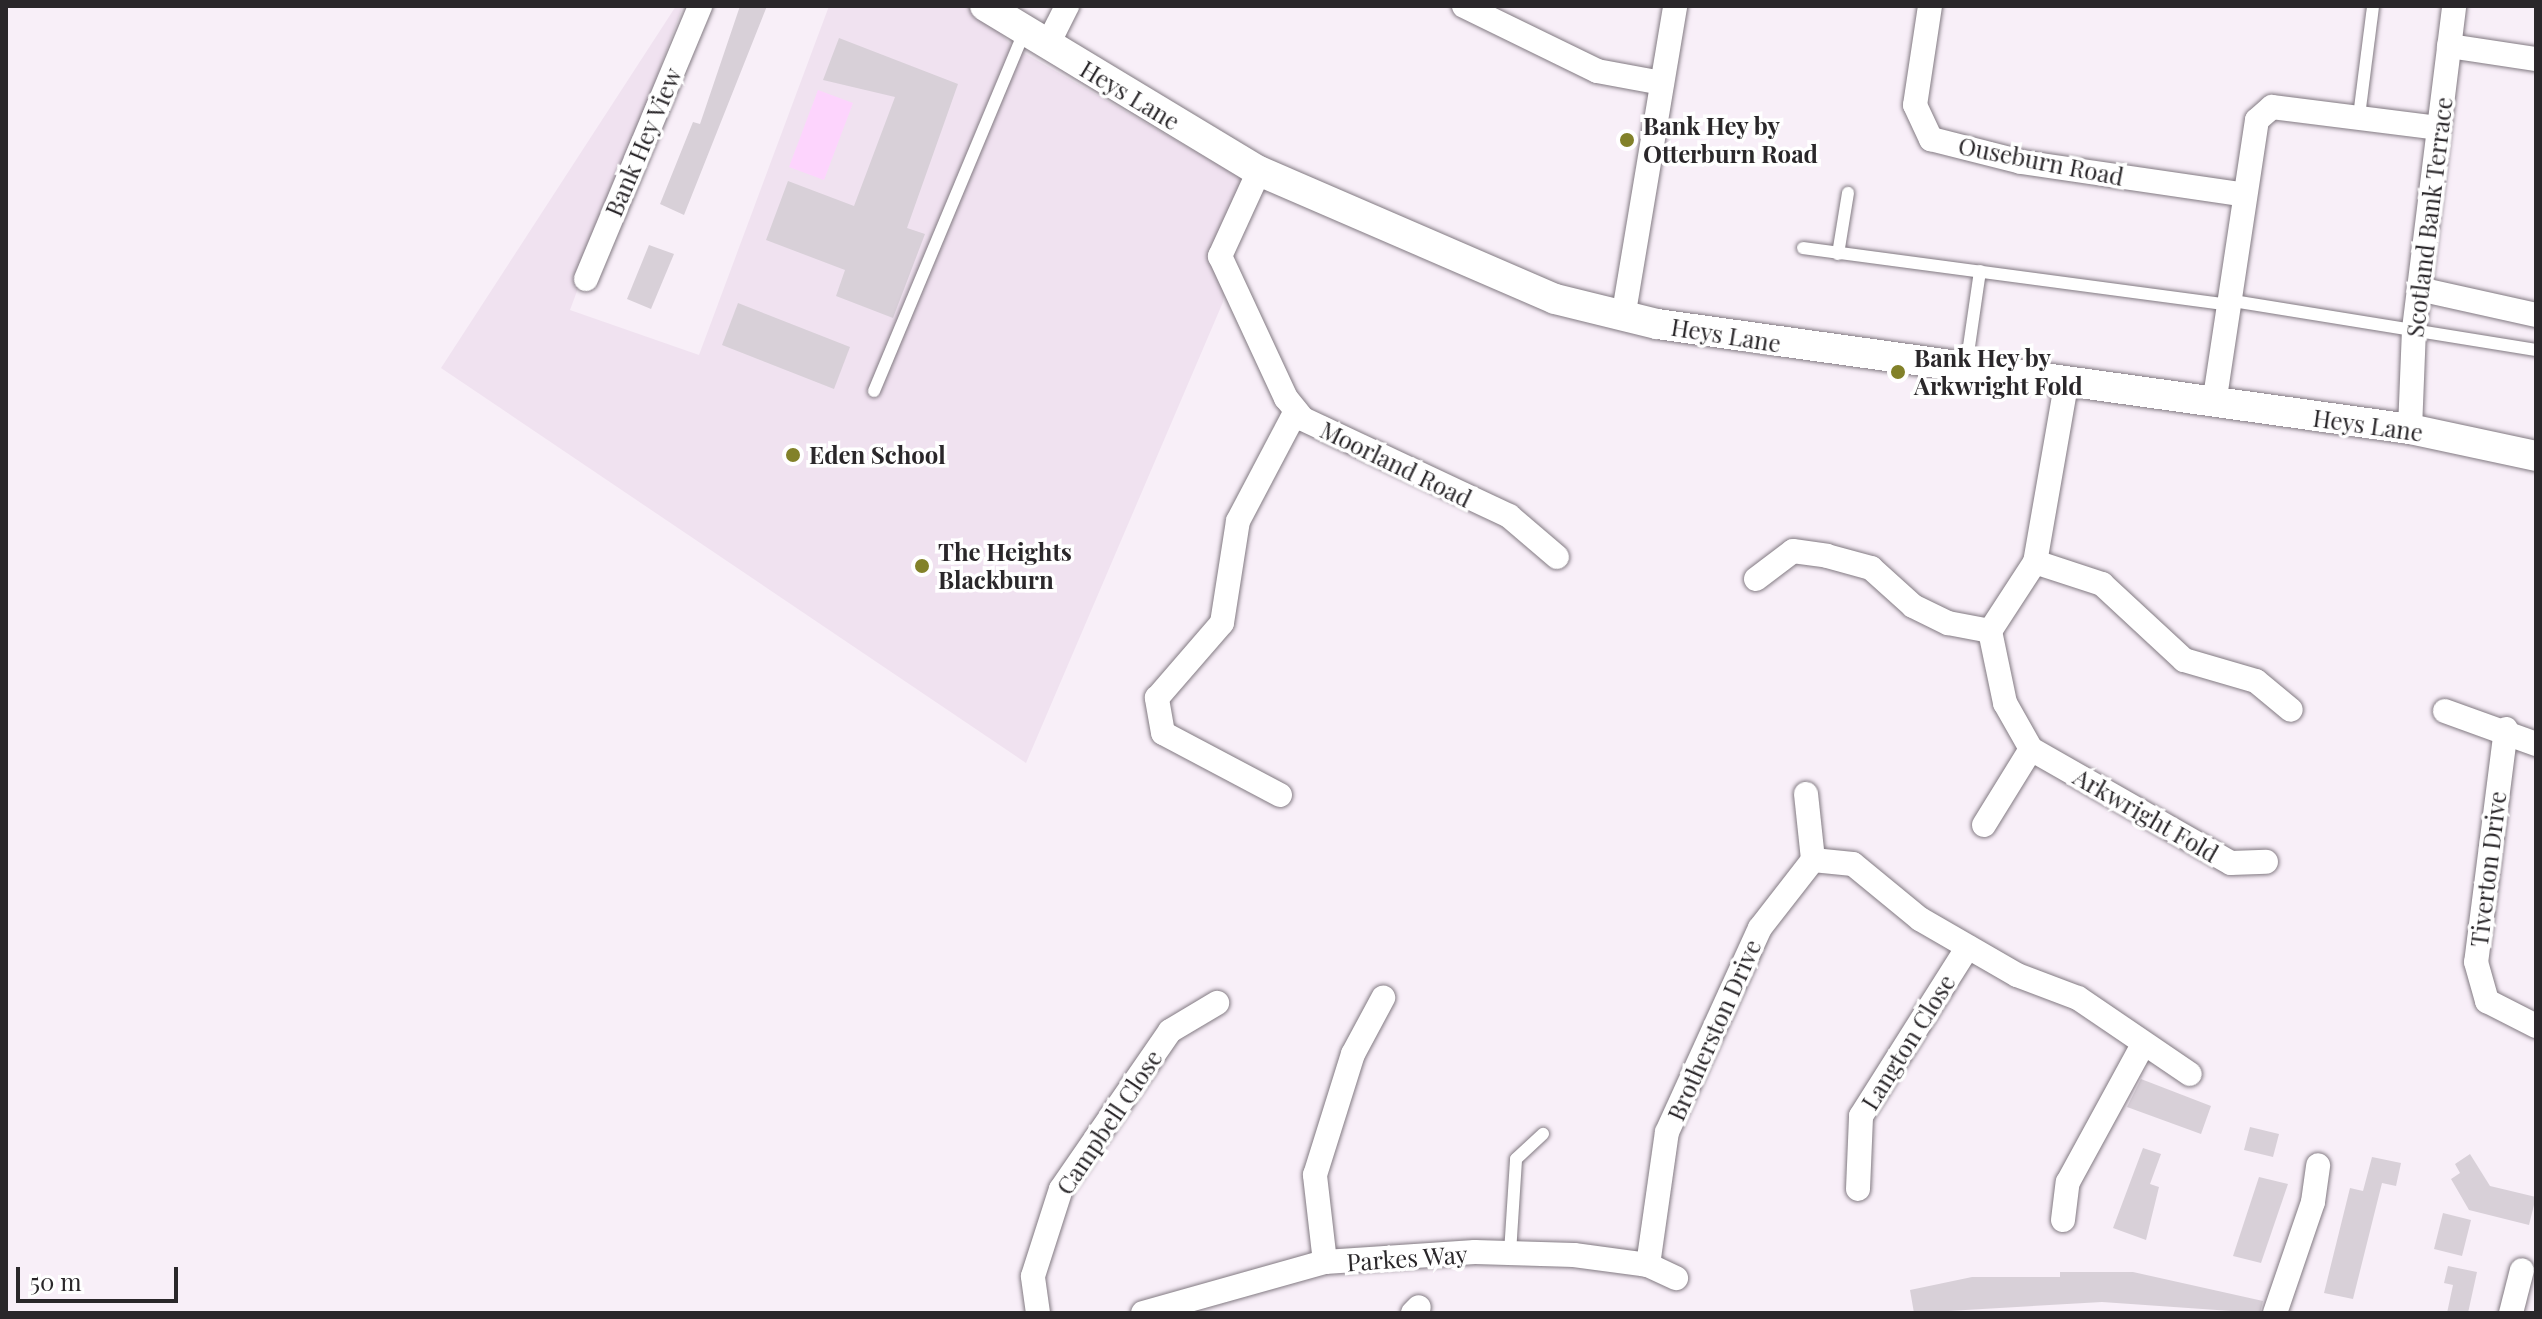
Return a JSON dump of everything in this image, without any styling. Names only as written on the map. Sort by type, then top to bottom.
[{"type":"street","name":"Bank Hey View","points":[[586,279],[700,6]]},
{"type":"street","name":"Heys Lane","points":[[985,6],[1035,39],[1259,171],[1555,299],[1624,312],[1657,324],[1965,372],[2410,429],[2536,456]]},
{"type":"street","points":[[1035,39],[1067,6]]},
{"type":"street","points":[[1464,6],[1597,71],[1662,83]]},
{"type":"street","points":[[1624,312],[1675,6]]},
{"type":"street","name":"Ouseburn Road","points":[[1930,6],[1915,105],[1931,139],[2021,162],[2241,194]]},
{"type":"street","name":"Scotland Bank Terrace","points":[[2410,429],[2414,329],[2454,6]]},
{"type":"street","points":[[2449,46],[2536,59]]},
{"type":"street","points":[[2214,404],[2225,302],[2253,130],[2272,107],[2438,128]]},
{"type":"street","name":"Moorland Road","points":[[1259,171],[1220,256],[1296,411],[1509,516],[1557,557]]},
{"type":"street","points":[[2419,289],[2536,315]]},
{"type":"street","points":[[1984,825],[2031,749],[2005,703],[1990,631],[2035,562],[2066,385]]},
{"type":"street","points":[[1280,795],[1163,733],[1157,698],[1222,623],[1238,521],[1296,411]]},
{"type":"street","points":[[1756,579],[1793,551],[1827,556],[1871,568],[1913,606],[1948,623],[1990,631]]},
{"type":"street","points":[[2035,562],[2102,584],[2184,660],[2256,681],[2291,710]]},
{"type":"street","points":[[2445,711],[2506,729],[2536,744]]},
{"type":"street","name":"Tiverton Drive","points":[[2506,729],[2476,962],[2487,1001],[2536,1026]]},
{"type":"street","name":"Arkwright Fold","points":[[2031,749],[2231,863],[2266,862]]},
{"type":"street","points":[[1806,794],[1813,860],[1853,864],[1968,947],[2078,998],[2142,1046],[2190,1074]]},
{"type":"street","name":"Brotherston Drive","points":[[1648,1265],[1667,1132],[1760,928],[1813,860]]},
{"type":"street","name":"Langton Close","points":[[1858,1189],[1861,1116],[1968,947]]},
{"type":"street","points":[[1325,1262],[1315,1175],[1353,1054],[1383,998]]},
{"type":"street","name":"Campbell Close","points":[[1038,1313],[1033,1276],[1061,1189],[1170,1031],[1217,1003]]},
{"type":"street","points":[[2063,1220],[2068,1182],[2142,1046]]},
{"type":"street","points":[[2275,1313],[2313,1202],[2318,1165]]},
{"type":"street","name":"Parkes Way","points":[[1143,1313],[1216,1303],[1325,1262],[1510,1253],[1648,1265],[1676,1278]]},
{"type":"street","points":[[2511,1313],[2522,1270]]},
{"type":"lane","points":[[2359,116],[2373,6]]},
{"type":"lane","points":[[874,391],[1035,39]]},
{"type":"lane","points":[[1838,254],[1848,193]]},
{"type":"lane","points":[[1803,248],[2225,302],[2536,350]]},
{"type":"lane","points":[[1965,372],[1980,271]]},
{"type":"lane","points":[[1510,1253],[1516,1159],[1543,1134]]},
{"type":"shaded area","name":"The Heights Blackburn","points":[[676,6],[683,6],[570,310],[699,355],[829,6],[972,6],[1014,47],[1241,178],[1223,302],[1026,763],[441,368]]},
{"type":"shaded area","points":[[818,90],[853,103],[824,180],[789,167]]},
{"type":"building","points":[[740,6],[767,6],[684,215],[660,204],[693,122],[700,124]]},
{"type":"building","points":[[839,38],[958,84],[907,228],[925,234],[893,318],[836,296],[845,270],[766,240],[788,181],[854,206],[895,97],[823,80]]},
{"type":"building","points":[[649,245],[674,254],[651,309],[627,299]]},
{"type":"building","points":[[738,303],[850,347],[834,389],[722,345]]},
{"type":"building","points":[[2141,1079],[2211,1106],[2201,1134],[2127,1107]]},
{"type":"building","points":[[2250,1127],[2279,1134],[2273,1157],[2244,1150]]},
{"type":"building","points":[[2143,1148],[2161,1154],[2150,1184],[2159,1187],[2146,1240],[2113,1228]]},
{"type":"building","points":[[2470,1154],[2490,1186],[2536,1197],[2529,1225],[2469,1210],[2451,1179],[2460,1173],[2455,1164]]},
{"type":"building","points":[[2372,1157],[2401,1163],[2396,1186],[2382,1183],[2353,1299],[2324,1293],[2350,1188],[2363,1191]]},
{"type":"building","points":[[2259,1177],[2288,1184],[2261,1263],[2233,1256]]},
{"type":"building","points":[[2443,1213],[2471,1220],[2462,1256],[2434,1249]]},
{"type":"building","points":[[2448,1266],[2477,1272],[2468,1313],[2447,1313],[2453,1285],[2444,1283]]},
{"type":"building","points":[[2060,1272],[2133,1272],[2263,1301],[2260,1313],[2102,1302],[1914,1313],[1910,1290],[1972,1277],[2060,1277]]},
{"type":"place","name":"Bank Hey by Otterburn Road","points":[[1627,140]]},
{"type":"place","name":"Bank Hey by Arkwright Fold","points":[[1898,372]]},
{"type":"place","name":"Eden School","points":[[793,455]]},
{"type":"place","name":"The Heights Blackburn","points":[[922,566]]}]
